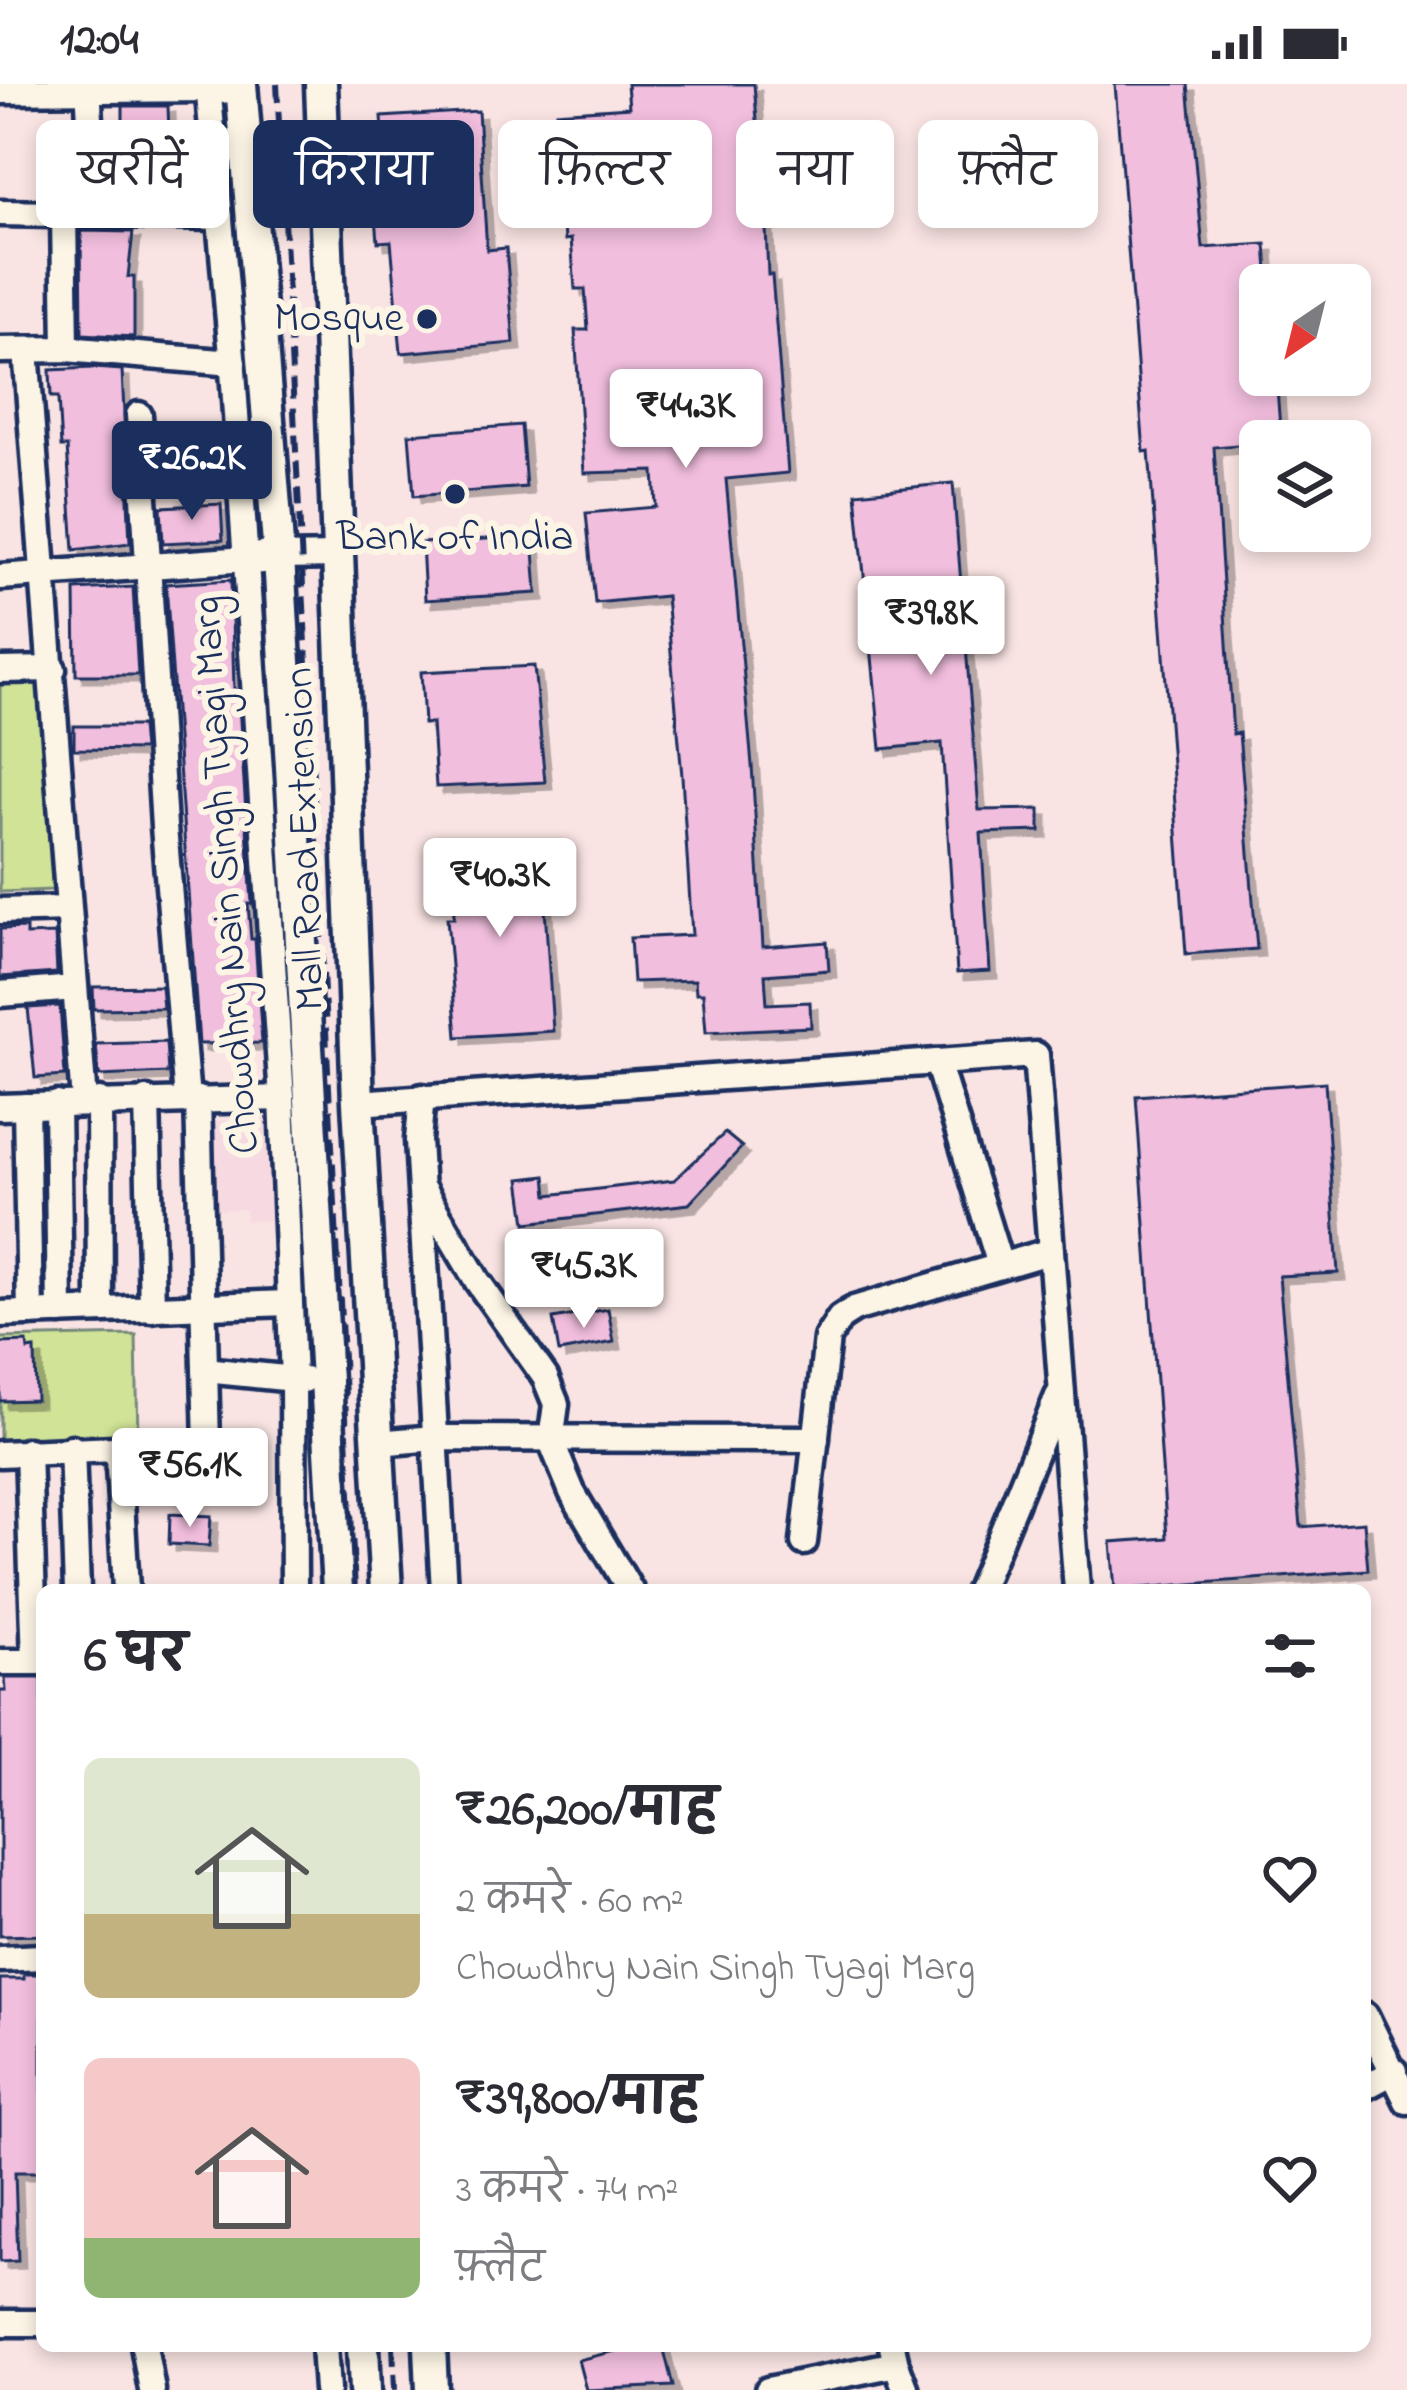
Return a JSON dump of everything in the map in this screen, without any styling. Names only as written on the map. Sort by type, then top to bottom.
[{"type":"main road","name":"Mall Road Extension","points":[[322,84],[358,1102],[386,1584]]},
{"type":"main road","points":[[208,86],[241,85],[279,557],[338,1584]]},
{"type":"main road","points":[[246,559],[279,557]]},
{"type":"main road","points":[[364,2352],[365,2390]]},
{"type":"main road","points":[[430,2352],[432,2390]]},
{"type":"street","points":[[10,89],[208,86]]},
{"type":"street","name":"Chowdhry Nain Singh Tyagi Marg","points":[[208,86],[211,120]]},
{"type":"street","points":[[88,87],[90,120]]},
{"type":"street","points":[[0,213],[36,214]]},
{"type":"street","points":[[64,228],[66,349]]},
{"type":"street","name":"Chowdhry Nain Singh Tyagi Marg","points":[[221,228],[282,1098],[293,1380],[294,1584]]},
{"type":"street","points":[[0,350],[66,349],[233,363]]},
{"type":"street","points":[[26,350],[68,909],[91,1102],[100,1310]]},
{"type":"street","points":[[0,1454],[207,1445],[192,1099],[147,568],[139,415]]},
{"type":"street","points":[[279,557],[338,556]]},
{"type":"street","points":[[0,578],[246,559]]},
{"type":"street","points":[[0,670],[52,669]]},
{"type":"street","points":[[0,911],[68,909]]},
{"type":"street","points":[[0,994],[76,988]]},
{"type":"street","points":[[358,1102],[1036,1054],[1077,1584]]},
{"type":"street","points":[[937,1062],[1000,1265]]},
{"type":"street","points":[[422,1097],[418,1140],[444,1584]]},
{"type":"street","points":[[30,1313],[13,1106],[282,1098]]},
{"type":"street","points":[[147,1100],[152,1309]]},
{"type":"street","points":[[58,1104],[60,1312]]},
{"type":"street","points":[[421,1186],[478,1282],[545,1377],[556,1404],[551,1441],[572,1492],[626,1584]]},
{"type":"street","points":[[804,1542],[827,1338],[840,1318],[892,1296],[1051,1251]]},
{"type":"street","points":[[0,1314],[288,1304]]},
{"type":"street","points":[[206,1370],[293,1380],[329,1378]]},
{"type":"street","points":[[981,1584],[1061,1388]]},
{"type":"street","points":[[378,1443],[435,1438],[816,1438]]},
{"type":"street","points":[[72,1448],[77,1584]]},
{"type":"street","points":[[118,1449],[126,1584]]},
{"type":"street","points":[[28,1451],[36,1620]]},
{"type":"street","points":[[0,1662],[36,1662]]},
{"type":"street","points":[[0,1959],[36,1957]]},
{"type":"street","points":[[1371,2025],[1407,2101]]},
{"type":"street","points":[[1371,2084],[1395,2071]]},
{"type":"street","points":[[0,2323],[36,2323]]},
{"type":"street","points":[[145,2352],[152,2390]]},
{"type":"street","points":[[324,2352],[327,2390]]},
{"type":"street","points":[[768,2390],[894,2355],[906,2390]]},
{"type":"shaded area","points":[[266,1120],[270,1220],[246,1221],[245,1209],[207,1210],[204,1121]]},
{"type":"green space","points":[[45,677],[53,890],[0,892],[0,678]]},
{"type":"green space","points":[[136,1335],[138,1439],[0,1442],[0,1338]]},
{"type":"building","points":[[627,84],[754,84],[757,120],[736,120],[736,228],[766,228],[788,473],[726,479],[763,947],[827,942],[829,970],[765,975],[767,1004],[810,1002],[811,1027],[706,1032],[703,993],[696,993],[695,980],[633,982],[630,938],[692,935],[666,596],[595,603],[586,513],[656,507],[654,471],[584,473],[575,330],[588,330],[585,289],[575,289],[571,239],[565,240],[564,228],[712,228],[712,120],[557,120],[556,112],[629,107]]},
{"type":"building","points":[[1115,84],[1188,84],[1203,248],[1266,244],[1267,264],[1239,264],[1239,396],[1278,396],[1279,420],[1239,420],[1239,445],[1214,447],[1233,734],[1239,733],[1257,949],[1186,954],[1149,451],[1144,452]]},
{"type":"building","points":[[123,106],[168,106],[168,120],[123,120]]},
{"type":"building","points":[[478,111],[487,250],[506,248],[514,343],[401,353],[391,241],[378,242],[377,228],[474,228],[474,120],[382,117]]},
{"type":"building","points":[[81,231],[133,232],[128,277],[134,277],[134,337],[82,334]]},
{"type":"building","points":[[50,370],[122,370],[130,543],[74,550],[67,447],[61,447],[58,397],[51,397]]},
{"type":"building","points":[[521,425],[526,487],[414,496],[409,434]]},
{"type":"building","points":[[953,483],[979,810],[1040,809],[1040,831],[981,833],[990,971],[957,973],[942,743],[881,749],[856,493]]},
{"type":"building","points":[[221,504],[223,540],[163,543],[161,507]]},
{"type":"building","points":[[533,536],[537,593],[425,600],[422,543]]},
{"type":"building","points":[[231,580],[234,690],[238,690],[252,904],[248,904],[262,1043],[199,1044],[166,584]]},
{"type":"building","points":[[133,587],[138,675],[76,675],[75,590]]},
{"type":"building","points":[[534,666],[545,782],[436,787],[432,723],[424,724],[421,672]]},
{"type":"building","points":[[74,726],[141,726],[143,750],[74,749]]},
{"type":"building","points":[[547,844],[549,893],[544,893],[553,1031],[457,1037],[447,918],[454,918],[452,847]]},
{"type":"building","points":[[26,928],[26,935],[55,934],[57,973],[0,977],[0,929]]},
{"type":"building","points":[[161,986],[163,1008],[94,1009],[93,987]]},
{"type":"building","points":[[60,1006],[65,1076],[35,1078],[28,1008]]},
{"type":"building","points":[[166,1042],[168,1073],[99,1076],[96,1044]]},
{"type":"building","points":[[1325,1082],[1338,1273],[1279,1276],[1301,1527],[1364,1522],[1368,1570],[1191,1584],[1114,1584],[1111,1542],[1167,1538],[1136,1096]]},
{"type":"building","points":[[725,1133],[742,1147],[689,1204],[526,1223],[520,1179],[546,1176],[548,1195],[674,1180]]},
{"type":"building","points":[[608,1309],[614,1342],[559,1352],[553,1319]]},
{"type":"building","points":[[27,1342],[28,1350],[35,1349],[36,1400],[0,1401],[0,1343]]},
{"type":"building","points":[[170,1514],[211,1516],[209,1546],[169,1544]]},
{"type":"building","points":[[5,1678],[36,1678],[36,1935],[0,1936],[0,1691],[6,1691]]},
{"type":"building","points":[[24,1974],[36,1974],[36,2172],[15,2172],[18,2261],[0,2262],[0,1979],[24,1979]]},
{"type":"building","points":[[611,2352],[664,2352],[673,2386],[586,2390],[578,2360]]},
{"type":"railway","points":[[277,84],[355,1584]]},
{"type":"railway","points":[[393,2352],[395,2390]]},
{"type":"place","name":"Mosque","points":[[427,319]]},
{"type":"place","name":"Bank of India","points":[[455,494]]}]
